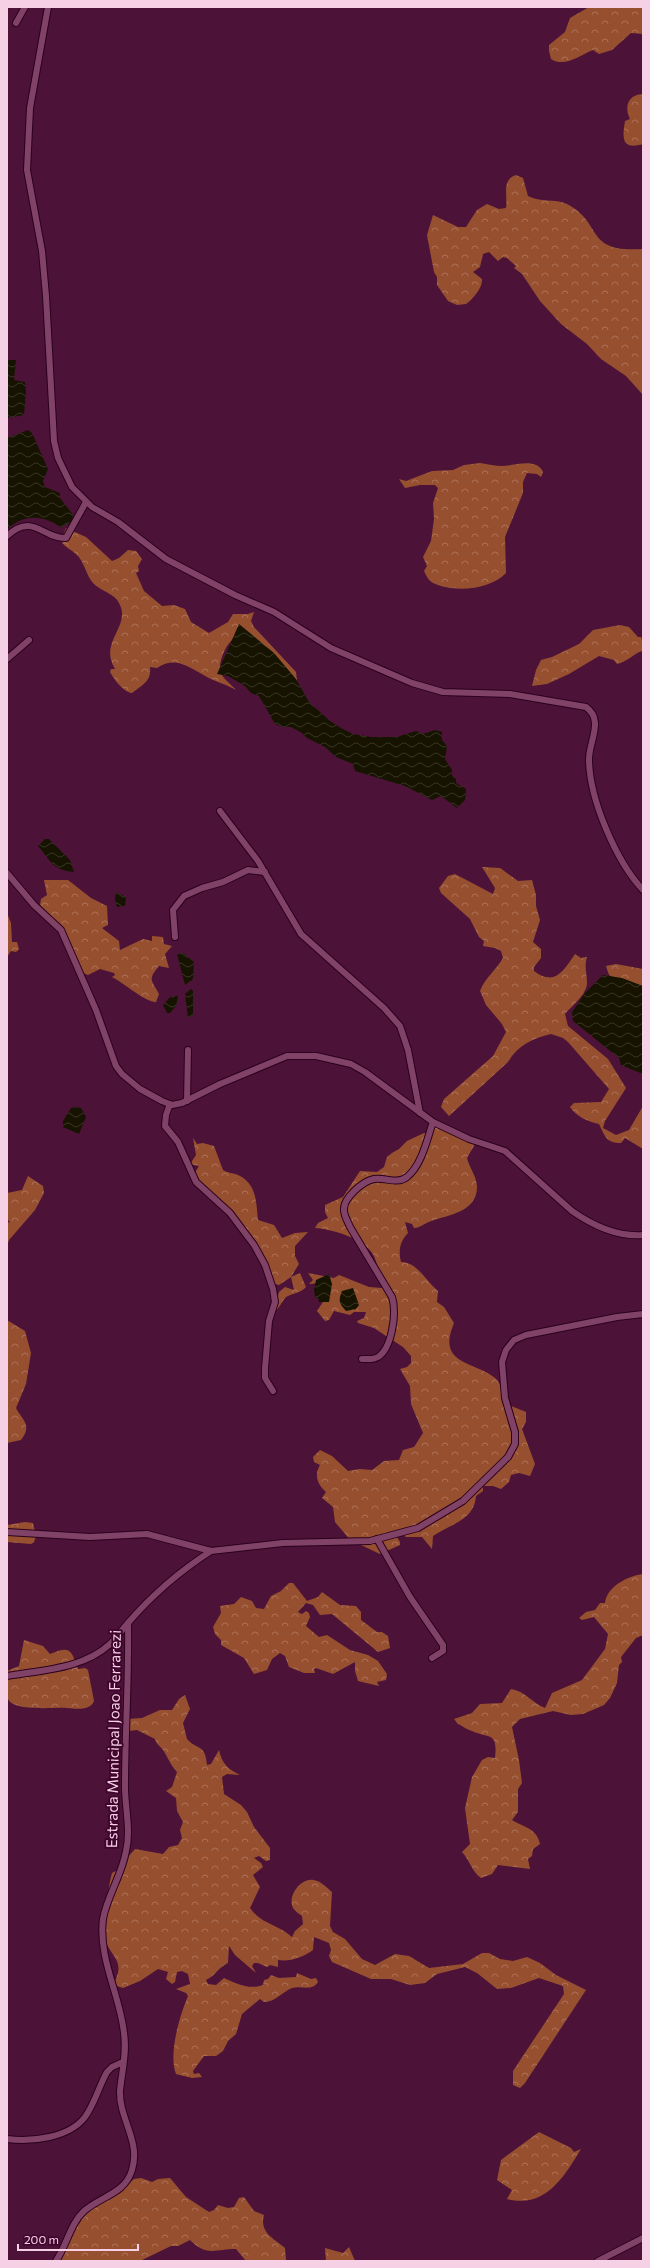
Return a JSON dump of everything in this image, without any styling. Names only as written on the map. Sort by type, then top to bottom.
[{"type":"street","points":[[16,23],[25,7]]},
{"type":"street","points":[[48,7],[30,108],[27,170],[42,251],[54,441],[58,458],[72,488],[86,502],[118,522],[166,559],[245,600],[274,612],[331,648],[412,683],[453,694],[510,694],[586,707],[592,712],[596,721],[589,760],[602,816],[609,837],[629,871],[643,890]]},
{"type":"street","points":[[7,536],[18,529],[34,527],[66,538],[86,502]]},
{"type":"street","points":[[7,659],[30,640]]},
{"type":"street","points":[[220,811],[265,872],[301,934],[384,1008],[400,1026],[408,1050],[420,1113]]},
{"type":"street","points":[[175,937],[173,910],[184,896],[228,880],[248,870],[265,872]]},
{"type":"street","points":[[7,874],[34,905],[53,921],[63,934],[119,1070],[140,1089],[170,1104],[187,1101],[277,1059],[288,1056],[316,1056],[332,1058],[356,1066],[433,1122],[469,1139],[505,1150],[572,1211],[583,1218],[610,1230],[630,1235],[643,1235]]},
{"type":"street","points":[[187,1101],[188,1050]]},
{"type":"street","points":[[170,1104],[166,1115],[165,1126],[178,1142],[192,1176],[241,1226],[265,1265],[273,1289],[275,1306],[269,1321],[265,1368],[265,1378],[273,1391]]},
{"type":"street","points":[[362,1359],[372,1359],[381,1354],[392,1331],[395,1307],[392,1297],[350,1227],[345,1215],[345,1203],[366,1181],[375,1179],[397,1181],[408,1176],[423,1150],[433,1122]]},
{"type":"street","points":[[7,1532],[90,1537],[147,1534],[211,1551],[283,1543],[325,1543],[377,1539],[418,1528],[463,1501],[508,1457],[515,1444],[516,1432],[505,1398],[502,1362],[506,1350],[514,1340],[526,1335],[617,1316],[643,1314]]},
{"type":"street","points":[[377,1539],[410,1597],[443,1646],[443,1651],[432,1658]]},
{"type":"street","name":"Estrada Municipal Joao Ferrarezi","points":[[56,2261],[79,2216],[86,2210],[115,2193],[127,2181],[132,2170],[135,2154],[132,2136],[121,2109],[124,2032],[104,1953],[103,1938],[103,1919],[126,1851],[125,1800],[128,1623],[145,1602],[190,1565],[211,1551]]},
{"type":"street","points":[[7,1676],[74,1664],[89,1659],[110,1644],[128,1623]]},
{"type":"street","points":[[7,2139],[40,2139],[76,2126],[85,2116],[107,2072],[112,2067],[123,2062]]},
{"type":"street","points":[[598,2261],[612,2252],[643,2238]]},
{"type":"green space","points":[[589,7],[643,7],[643,34],[631,33],[612,50],[599,54],[593,50],[572,60],[562,62],[551,59],[549,45],[565,32],[570,18]]},
{"type":"green space","points":[[643,94],[643,144],[627,144],[625,142],[624,133],[625,121],[630,119],[627,110],[629,102],[634,96]]},
{"type":"green space","points":[[516,175],[523,178],[528,196],[567,204],[586,220],[602,242],[624,249],[643,249],[643,395],[626,376],[601,359],[587,344],[561,324],[540,301],[522,274],[514,268],[516,266],[507,258],[503,257],[498,261],[489,252],[483,254],[480,267],[473,272],[482,279],[481,286],[472,299],[466,304],[457,305],[448,301],[437,285],[437,277],[434,272],[427,235],[433,215],[458,227],[466,227],[477,210],[487,204],[499,209],[506,208],[506,188],[508,180]]},
{"type":"green space","points":[[480,463],[502,466],[525,463],[540,467],[543,472],[541,477],[537,474],[527,473],[523,482],[523,493],[505,537],[506,573],[491,583],[471,588],[451,588],[433,583],[424,571],[427,566],[423,557],[431,541],[434,519],[433,503],[438,488],[435,485],[420,485],[405,488],[399,479],[406,481],[432,471],[453,470],[464,465]]},
{"type":"green space","points":[[66,528],[86,537],[112,561],[119,558],[128,550],[136,551],[142,559],[138,566],[139,571],[136,573],[144,591],[162,606],[174,605],[185,609],[191,622],[209,633],[228,622],[233,614],[248,614],[254,612],[251,621],[254,627],[296,672],[299,698],[237,637],[233,639],[226,647],[220,664],[223,677],[236,690],[210,679],[183,664],[177,663],[164,664],[157,668],[150,667],[149,676],[146,682],[132,693],[122,688],[110,672],[111,669],[115,669],[111,659],[110,650],[121,620],[122,612],[119,603],[114,597],[93,583],[78,556],[62,543],[61,540]]},
{"type":"green space","points":[[620,625],[629,627],[638,637],[641,637],[643,642],[642,651],[624,662],[617,664],[614,660],[599,656],[569,674],[547,684],[532,686],[536,670],[541,660],[552,657],[579,644],[593,630]]},
{"type":"green space","points":[[482,867],[500,868],[518,881],[532,880],[540,920],[533,942],[541,949],[541,958],[534,967],[534,971],[541,976],[553,977],[563,971],[575,954],[581,958],[587,957],[587,983],[585,991],[565,1014],[568,1026],[608,1059],[626,1088],[605,1121],[603,1128],[616,1135],[629,1130],[643,1106],[643,1149],[625,1138],[621,1143],[612,1142],[607,1138],[599,1124],[583,1118],[570,1107],[574,1103],[601,1102],[609,1089],[568,1042],[563,1038],[551,1034],[532,1040],[516,1051],[508,1062],[449,1116],[441,1107],[444,1099],[493,1056],[506,1032],[502,1024],[486,1005],[480,991],[503,958],[501,951],[495,948],[483,946],[484,941],[479,937],[470,919],[441,893],[439,888],[448,876],[455,874],[493,894],[495,888]]},
{"type":"green space","points":[[44,880],[68,880],[91,898],[107,906],[108,925],[102,928],[119,941],[120,950],[143,939],[152,941],[152,936],[163,937],[164,944],[172,946],[165,954],[169,968],[159,966],[152,977],[153,983],[159,994],[156,1002],[140,996],[112,977],[115,975],[114,973],[100,969],[88,975],[83,973],[65,934],[40,905],[41,899],[47,895]]},
{"type":"green space","points":[[7,913],[11,923],[12,942],[17,942],[19,949],[16,952],[11,951],[7,957]]},
{"type":"green space","points":[[616,964],[643,969],[643,994],[609,975],[606,966]]},
{"type":"green space","points":[[435,1127],[475,1144],[467,1158],[477,1183],[476,1195],[467,1207],[453,1214],[431,1221],[416,1228],[414,1228],[412,1224],[405,1222],[408,1233],[400,1246],[401,1262],[412,1265],[416,1268],[438,1291],[437,1302],[444,1307],[454,1323],[450,1337],[450,1347],[454,1354],[460,1360],[486,1372],[495,1378],[501,1387],[506,1404],[526,1412],[526,1422],[522,1429],[535,1464],[530,1476],[519,1473],[511,1475],[509,1482],[501,1489],[493,1486],[483,1486],[483,1491],[476,1496],[471,1511],[466,1516],[433,1536],[432,1549],[422,1537],[406,1537],[397,1531],[395,1534],[400,1542],[400,1545],[380,1554],[361,1545],[369,1538],[352,1542],[335,1522],[333,1507],[322,1498],[326,1492],[320,1486],[317,1479],[317,1472],[320,1465],[314,1462],[313,1457],[320,1450],[332,1456],[348,1471],[360,1469],[372,1470],[384,1461],[399,1460],[403,1450],[414,1447],[423,1433],[411,1404],[410,1386],[400,1369],[407,1367],[411,1363],[411,1356],[403,1347],[374,1328],[358,1323],[357,1321],[364,1318],[366,1312],[354,1312],[350,1315],[334,1311],[329,1320],[325,1321],[317,1311],[323,1302],[320,1283],[309,1284],[313,1280],[308,1273],[334,1278],[339,1275],[369,1287],[382,1288],[384,1281],[370,1250],[348,1236],[330,1230],[315,1228],[318,1223],[328,1218],[325,1212],[325,1205],[343,1197],[360,1171],[377,1172],[384,1167],[387,1157],[399,1149],[407,1141],[424,1133],[428,1134]]},
{"type":"green space","points":[[193,1138],[197,1144],[203,1143],[214,1146],[223,1170],[238,1175],[249,1183],[254,1194],[258,1220],[274,1225],[282,1238],[295,1233],[308,1232],[295,1246],[295,1256],[299,1264],[291,1277],[279,1285],[272,1283],[262,1257],[246,1235],[210,1195],[194,1174],[199,1166],[190,1164],[196,1155]]},
{"type":"green space","points":[[28,1176],[43,1186],[44,1193],[35,1210],[9,1240],[7,1246],[7,1223],[10,1222],[7,1219],[7,1193],[22,1190]]},
{"type":"green space","points":[[300,1273],[306,1287],[299,1292],[286,1297],[278,1309],[274,1312],[279,1292],[285,1287],[294,1290],[291,1277]]},
{"type":"green space","points":[[7,1320],[25,1331],[31,1353],[26,1384],[16,1408],[25,1423],[26,1430],[21,1440],[7,1443]]},
{"type":"green space","points":[[25,1522],[33,1523],[36,1536],[34,1542],[31,1544],[7,1542],[7,1525]]},
{"type":"green space","points":[[643,1574],[643,1635],[636,1638],[621,1657],[622,1662],[619,1665],[617,1683],[610,1698],[604,1705],[583,1714],[571,1715],[553,1711],[520,1719],[512,1727],[522,1783],[518,1789],[518,1812],[512,1820],[533,1831],[536,1834],[540,1844],[533,1849],[532,1856],[528,1859],[530,1869],[498,1865],[492,1874],[481,1878],[475,1872],[462,1852],[470,1844],[465,1808],[472,1777],[482,1760],[488,1757],[495,1758],[496,1749],[494,1740],[491,1737],[467,1729],[458,1724],[454,1719],[472,1713],[480,1704],[502,1703],[511,1689],[520,1692],[545,1708],[552,1693],[582,1680],[605,1649],[608,1634],[594,1617],[582,1620],[579,1618],[586,1612],[595,1610],[600,1603],[605,1603],[610,1592],[619,1583],[631,1577]]},
{"type":"green space","points":[[289,1583],[293,1583],[307,1601],[318,1597],[322,1592],[340,1605],[356,1606],[361,1612],[361,1620],[377,1632],[382,1632],[388,1636],[390,1648],[378,1652],[332,1614],[320,1615],[313,1605],[306,1603],[298,1612],[302,1614],[306,1611],[309,1613],[310,1617],[306,1626],[319,1637],[327,1635],[350,1650],[368,1655],[378,1661],[387,1674],[386,1680],[377,1682],[379,1686],[358,1681],[355,1671],[355,1662],[333,1674],[316,1668],[314,1669],[315,1673],[304,1673],[289,1667],[285,1656],[280,1653],[272,1659],[267,1670],[254,1674],[244,1658],[221,1645],[221,1640],[215,1634],[213,1627],[221,1613],[220,1606],[234,1604],[241,1597],[252,1601],[256,1608],[264,1609],[271,1596],[281,1591]]},
{"type":"green space","points":[[24,1640],[43,1646],[50,1654],[62,1650],[69,1651],[74,1657],[78,1669],[85,1668],[88,1670],[94,1701],[92,1704],[86,1708],[78,1709],[34,1708],[18,1706],[12,1703],[8,1699],[7,1693],[7,1671],[19,1666]]},
{"type":"green space","points":[[185,1695],[190,1709],[183,1723],[187,1739],[203,1750],[207,1765],[211,1764],[219,1750],[226,1766],[240,1775],[227,1774],[222,1777],[224,1794],[241,1805],[247,1812],[254,1827],[270,1848],[270,1860],[266,1861],[259,1856],[254,1858],[261,1863],[263,1867],[253,1875],[260,1887],[250,1908],[264,1921],[281,1929],[292,1937],[295,1931],[303,1924],[302,1916],[293,1908],[292,1898],[296,1888],[300,1884],[304,1881],[314,1880],[321,1883],[332,1892],[330,1926],[333,1932],[345,1939],[362,1959],[375,1965],[395,1954],[409,1956],[429,1968],[463,1964],[482,1953],[489,1953],[500,1959],[513,1961],[527,1957],[540,1963],[556,1975],[586,1990],[525,2083],[520,2088],[513,2085],[513,2071],[564,1994],[563,1986],[539,1978],[511,1988],[497,1989],[477,1973],[465,1967],[437,1974],[425,1983],[410,1985],[391,1979],[371,1979],[332,1962],[329,1956],[331,1950],[329,1943],[314,1937],[313,1950],[309,1953],[292,1960],[278,1960],[278,1967],[270,1965],[267,1967],[254,1963],[252,1966],[256,1973],[235,1955],[229,1946],[228,1963],[206,1980],[208,1984],[216,1985],[224,1978],[243,1986],[253,1987],[263,1985],[264,1980],[268,1979],[271,1975],[279,1978],[296,1977],[297,1973],[311,1979],[316,1978],[318,1982],[310,1988],[292,1988],[268,2002],[264,2002],[260,1999],[242,2014],[236,2034],[228,2041],[223,2051],[216,2056],[204,2056],[193,2071],[194,2074],[199,2073],[202,2077],[192,2078],[176,2074],[173,2056],[174,2046],[188,1996],[186,1993],[176,1989],[190,1984],[188,1974],[182,1971],[177,1972],[175,1982],[172,1984],[166,1979],[168,1972],[158,1969],[140,1981],[123,1988],[117,1986],[115,1981],[118,1974],[118,1963],[105,1939],[104,1919],[112,1873],[119,1868],[121,1859],[127,1858],[135,1849],[163,1854],[169,1847],[178,1845],[182,1838],[180,1830],[183,1822],[177,1811],[176,1798],[166,1791],[172,1787],[177,1772],[155,1739],[137,1730],[129,1731],[124,1729],[123,1725],[127,1719],[142,1718],[160,1710],[172,1710],[179,1699]]},
{"type":"green space","points":[[539,2132],[571,2148],[574,2152],[581,2149],[560,2180],[543,2195],[520,2201],[507,2199],[512,2190],[497,2180],[501,2160]]},
{"type":"green space","points":[[141,2178],[152,2182],[158,2179],[170,2178],[186,2197],[209,2212],[214,2210],[218,2205],[228,2208],[234,2207],[239,2198],[244,2197],[254,2211],[264,2215],[263,2221],[266,2231],[285,2248],[286,2260],[246,2261],[236,2249],[206,2250],[201,2249],[190,2240],[178,2246],[171,2246],[140,2261],[57,2261],[72,2236],[87,2204],[108,2200],[134,2179]]},
{"type":"green space","points":[[349,2247],[355,2261],[326,2261],[325,2248],[343,2253]]},
{"type":"water","points":[[7,360],[16,360],[14,380],[25,382],[26,391],[24,415],[7,418]]},
{"type":"water","points":[[28,430],[32,433],[48,469],[43,481],[45,487],[60,493],[60,498],[74,516],[71,525],[66,524],[61,528],[48,520],[41,518],[27,518],[13,524],[7,530],[7,438]]},
{"type":"water","points":[[239,624],[274,653],[296,679],[309,702],[330,721],[341,728],[353,734],[371,737],[396,737],[416,731],[423,734],[435,730],[442,732],[442,740],[447,746],[445,759],[452,770],[452,776],[456,779],[456,783],[466,789],[465,800],[457,808],[441,796],[432,800],[405,786],[355,771],[353,764],[336,757],[325,747],[307,738],[302,733],[291,727],[283,727],[275,724],[259,696],[251,693],[245,686],[228,676],[217,674]]},
{"type":"water","points":[[45,839],[49,839],[70,860],[74,872],[56,867],[49,860],[38,846]]},
{"type":"water","points":[[116,892],[126,897],[125,906],[117,907],[115,899]]},
{"type":"water","points":[[183,953],[194,962],[193,979],[185,985],[177,954]]},
{"type":"water","points":[[603,975],[622,978],[643,986],[643,1074],[621,1065],[619,1058],[573,1021],[572,1012],[585,993]]},
{"type":"water","points":[[191,989],[193,991],[193,1015],[188,1018],[185,994]]},
{"type":"water","points":[[171,996],[178,996],[176,1006],[170,1013],[167,1013],[163,1005]]},
{"type":"water","points":[[71,1108],[81,1108],[86,1117],[79,1134],[63,1127],[63,1121]]},
{"type":"water","points":[[329,1274],[332,1284],[329,1302],[319,1302],[318,1298],[315,1298],[314,1289],[316,1280]]},
{"type":"water","points":[[353,1288],[359,1305],[356,1309],[346,1311],[340,1302],[341,1294],[342,1291]]}]
